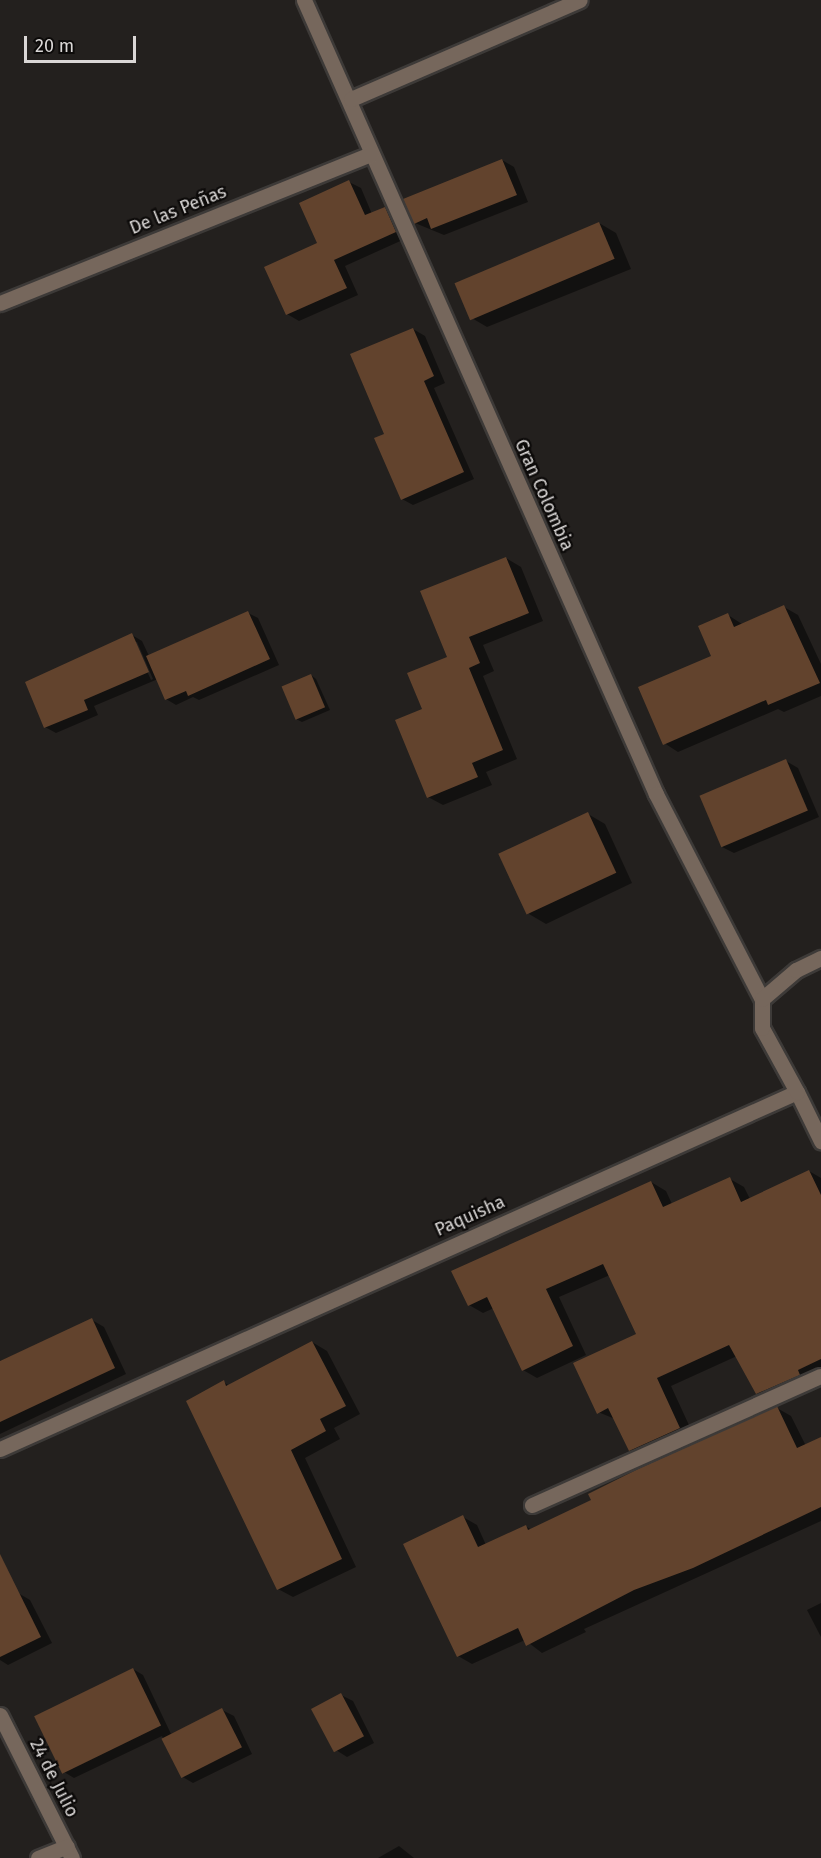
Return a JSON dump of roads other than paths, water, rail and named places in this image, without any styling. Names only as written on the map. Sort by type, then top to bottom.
[{"type":"street","name":"Gran Colombia","points":[[304,0],[351,99],[371,154],[656,794],[762,999]]},
{"type":"street","points":[[351,99],[580,0]]},
{"type":"street","name":"De las Peñas","points":[[0,303],[371,154]]},
{"type":"street","points":[[821,958],[796,970],[762,999],[762,1028],[821,1141]]},
{"type":"street","name":"Paquisha","points":[[0,1449],[797,1092]]},
{"type":"street","points":[[532,1505],[821,1376]]},
{"type":"street","name":"24 de Julio","points":[[0,1715],[69,1852]]},
{"type":"street","points":[[38,1858],[69,1852]]}]
